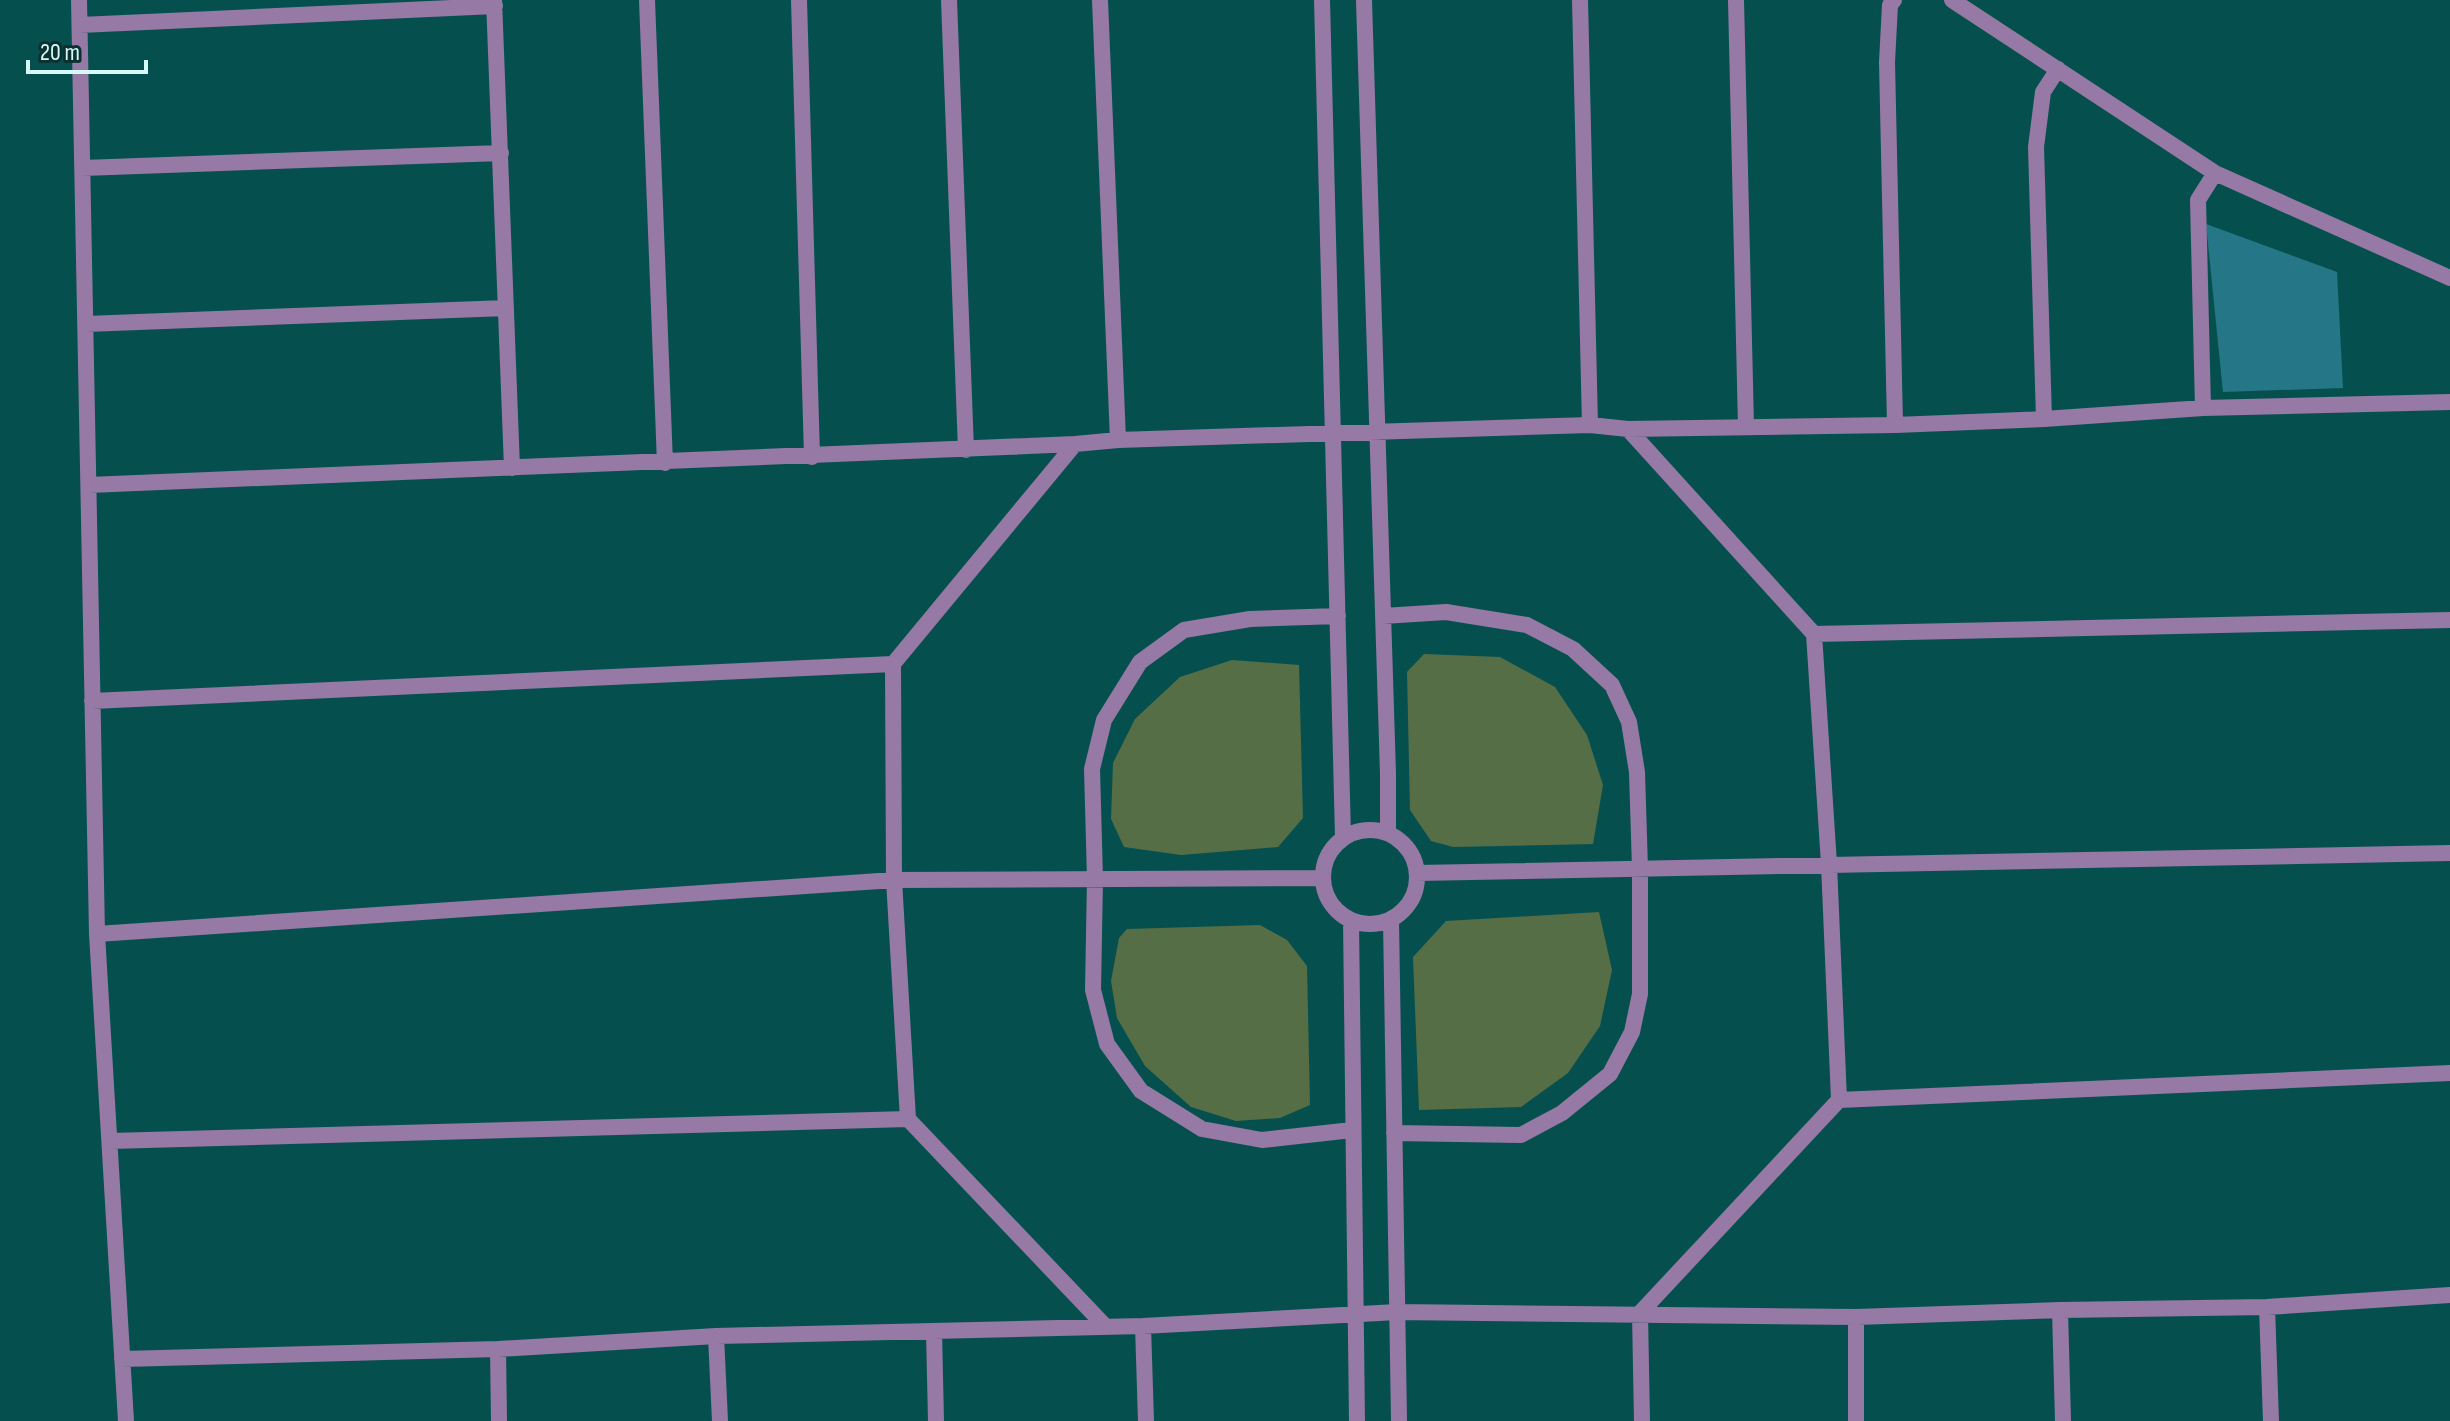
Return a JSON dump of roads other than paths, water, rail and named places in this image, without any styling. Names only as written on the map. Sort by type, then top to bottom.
[{"type":"street","points":[[79,0],[97,934],[126,1421]]},
{"type":"street","points":[[647,0],[665,463]]},
{"type":"street","points":[[799,0],[812,457]]},
{"type":"street","points":[[949,0],[966,450]]},
{"type":"street","points":[[1100,0],[1118,440]]},
{"type":"street","points":[[1322,0],[1343,837]]},
{"type":"street","points":[[1364,0],[1388,833]]},
{"type":"street","points":[[1580,0],[1590,425]]},
{"type":"street","points":[[1736,0],[1746,426]]},
{"type":"street","points":[[1894,0],[1890,5],[1887,62],[1895,425]]},
{"type":"street","points":[[1952,0],[2215,173],[2450,278]]},
{"type":"street","points":[[80,25],[495,3],[512,468]]},
{"type":"street","points":[[2044,419],[2036,147],[2043,92],[2058,69]]},
{"type":"street","points":[[83,168],[501,153]]},
{"type":"street","points":[[2203,408],[2198,200],[2215,173]]},
{"type":"street","points":[[86,324],[506,308]]},
{"type":"street","points":[[89,485],[812,457],[1118,440],[1590,425],[1628,429],[1895,425],[2203,408],[2450,402]]},
{"type":"street","points":[[1628,429],[1814,634],[1829,864],[1839,1100]]},
{"type":"street","points":[[1075,444],[893,664],[894,880],[908,1119],[1106,1327]]},
{"type":"street","points":[[1383,616],[1446,612],[1527,625],[1573,649],[1612,685],[1629,722],[1637,772],[1640,869],[1640,994],[1632,1032],[1610,1074],[1562,1113],[1521,1135],[1394,1133]]},
{"type":"street","points":[[1338,616],[1250,619],[1184,630],[1140,662],[1104,720],[1092,769],[1095,879],[1093,990],[1107,1044],[1141,1091],[1202,1129],[1262,1140],[1352,1130]]},
{"type":"street","points":[[1814,634],[2450,620]]},
{"type":"street","points":[[92,701],[893,664]]},
{"type":"street","points":[[1373,829],[1388,833],[1403,842],[1413,856],[1417,873],[1415,891],[1406,908],[1391,920],[1378,924],[1351,920],[1336,910],[1326,896],[1322,878],[1324,862],[1343,837],[1373,829]]},
{"type":"street","points":[[1417,873],[2450,853]]},
{"type":"street","points":[[97,934],[894,880],[1322,878]]},
{"type":"street","points":[[1351,920],[1357,1421]]},
{"type":"street","points":[[1391,920],[1399,1421]]},
{"type":"street","points":[[1642,1421],[1640,1313],[1839,1100],[2450,1073]]},
{"type":"street","points":[[110,1141],[908,1119]]},
{"type":"street","points":[[122,1359],[498,1349],[716,1336],[1143,1326],[1397,1312],[1856,1317],[2267,1307],[2450,1295]]},
{"type":"street","points":[[2267,1307],[2271,1421]]},
{"type":"street","points":[[2060,1310],[2063,1421]]},
{"type":"street","points":[[1856,1317],[1856,1421]]},
{"type":"street","points":[[1143,1326],[1146,1421]]},
{"type":"street","points":[[934,1332],[936,1421]]},
{"type":"street","points":[[716,1336],[720,1421]]},
{"type":"street","points":[[498,1349],[499,1421]]}]
